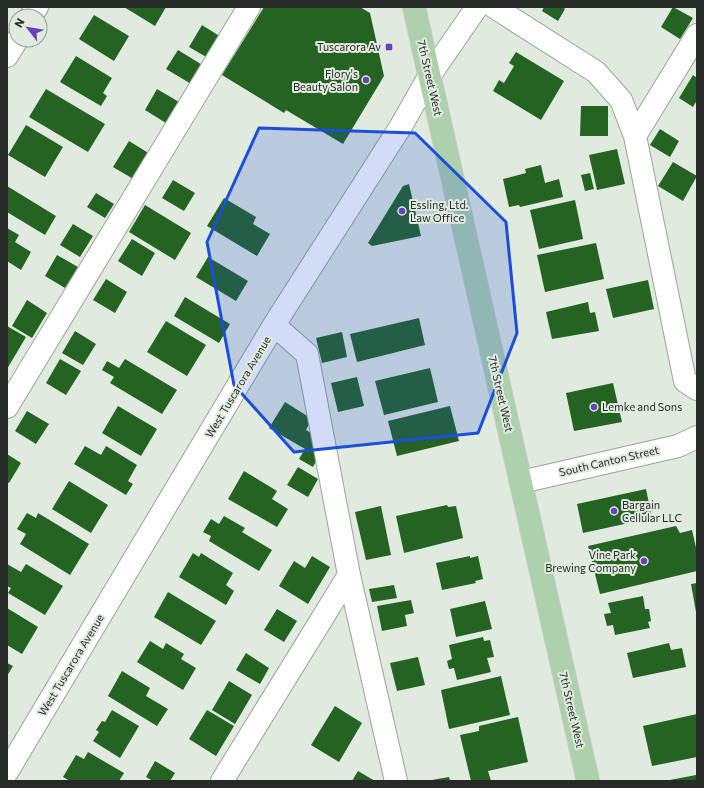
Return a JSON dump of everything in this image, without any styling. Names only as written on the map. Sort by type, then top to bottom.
[{"type":"main road","name":"7th Street West","points":[[414,7],[588,781]]},
{"type":"street","points":[[7,407],[249,7]]},
{"type":"street","name":"West Tuscarora Avenue","points":[[7,772],[274,325],[384,153],[430,75],[477,7]]},
{"type":"street","points":[[494,7],[596,72],[620,100],[635,136],[685,381],[697,389]]},
{"type":"street","points":[[635,136],[697,35]]},
{"type":"street","points":[[274,325],[307,354],[349,575],[396,781]]},
{"type":"street","name":"South Canton Street","points":[[520,482],[678,446],[697,437]]},
{"type":"street","points":[[222,781],[349,575]]},
{"type":"highlighted area","points":[[259,128],[415,133],[506,222],[517,333],[478,433],[294,452],[234,385],[207,242]]},
{"type":"building","points":[[124,7],[166,7],[155,26]]},
{"type":"building","points":[[264,7],[360,7],[370,13],[384,76],[343,144],[286,110],[284,113],[222,75]]},
{"type":"building","points":[[544,7],[563,7],[565,9],[558,21],[542,11]]},
{"type":"building","points":[[673,7],[693,18],[680,39],[661,27]]},
{"type":"building","points":[[94,15],[129,36],[114,61],[79,39]]},
{"type":"building","points":[[202,25],[221,37],[208,58],[189,47]]},
{"type":"building","points":[[178,50],[204,66],[193,85],[166,69]]},
{"type":"building","points":[[516,52],[564,81],[541,120],[493,91],[499,80],[504,83],[514,66],[509,63]]},
{"type":"building","points":[[76,56],[112,78],[103,93],[107,96],[101,106],[60,82]]},
{"type":"building","points":[[693,75],[697,78],[697,100],[693,107],[679,98]]},
{"type":"building","points":[[46,89],[105,124],[88,152],[29,117]]},
{"type":"building","points":[[157,89],[179,102],[166,123],[145,110]]},
{"type":"building","points":[[581,106],[608,106],[608,136],[580,136]]},
{"type":"building","points":[[26,125],[63,147],[45,177],[8,155]]},
{"type":"building","points":[[660,129],[679,141],[670,157],[650,145]]},
{"type":"building","points":[[129,141],[150,154],[135,180],[113,167]]},
{"type":"building","points":[[617,149],[625,184],[597,190],[589,155]]},
{"type":"building","points":[[673,162],[697,176],[683,201],[658,186]]},
{"type":"building","points":[[541,165],[545,183],[559,179],[563,197],[520,207],[519,205],[509,207],[503,179],[526,173],[525,169]]},
{"type":"building","points":[[590,173],[594,189],[585,191],[581,175]]},
{"type":"building","points":[[173,180],[195,193],[184,211],[162,198]]},
{"type":"building","name":"Essling, Ltd. Law Office","points":[[409,184],[421,236],[372,246],[368,243],[403,186]]},
{"type":"building","points":[[7,186],[56,216],[45,235],[7,212]]},
{"type":"building","points":[[96,193],[114,204],[105,218],[87,207]]},
{"type":"building","points":[[224,198],[256,217],[253,224],[270,234],[257,256],[207,226]]},
{"type":"building","points":[[575,200],[583,239],[539,249],[530,210]]},
{"type":"building","points":[[145,205],[191,233],[175,260],[129,232]]},
{"type":"building","points":[[73,224],[93,236],[80,257],[60,245]]},
{"type":"building","points":[[7,228],[19,235],[15,242],[31,252],[21,270],[7,261]]},
{"type":"building","points":[[132,239],[155,253],[142,276],[118,261]]},
{"type":"building","points":[[596,243],[604,279],[545,292],[537,255]]},
{"type":"building","points":[[57,255],[78,267],[65,288],[45,276]]},
{"type":"building","points":[[208,257],[248,281],[236,301],[196,277]]},
{"type":"building","points":[[106,279],[127,292],[115,313],[93,300]]},
{"type":"building","points":[[648,280],[654,309],[613,318],[606,289]]},
{"type":"building","points":[[185,297],[230,324],[219,343],[174,316]]},
{"type":"building","points":[[27,300],[47,313],[32,338],[12,326]]},
{"type":"building","points":[[588,302],[590,313],[595,312],[599,331],[552,339],[546,312]]},
{"type":"building","points":[[419,318],[425,345],[357,362],[350,334]]},
{"type":"building","points":[[166,321],[206,345],[187,376],[147,352]]},
{"type":"building","points":[[7,326],[26,337],[7,369]]},
{"type":"building","points":[[75,331],[96,344],[83,365],[62,353]]},
{"type":"building","points":[[342,332],[347,357],[322,363],[316,338]]},
{"type":"building","points":[[60,359],[81,371],[66,395],[46,383]]},
{"type":"building","points":[[125,359],[177,390],[162,414],[110,383],[114,377],[102,370],[107,361],[119,368]]},
{"type":"building","points":[[430,368],[438,402],[384,415],[375,381]]},
{"type":"building","points":[[357,377],[364,406],[338,412],[331,383]]},
{"type":"building","name":"Lemke and Sons","points":[[613,383],[622,422],[574,431],[566,393]]},
{"type":"building","points":[[285,402],[312,419],[306,430],[315,435],[318,457],[313,467],[299,459],[305,449],[269,428]]},
{"type":"building","points":[[118,406],[157,429],[141,456],[102,433]]},
{"type":"building","points":[[450,406],[459,441],[397,456],[388,421]]},
{"type":"building","points":[[27,411],[49,424],[36,444],[15,431]]},
{"type":"building","points":[[85,446],[101,455],[106,446],[137,465],[128,481],[133,484],[126,495],[74,464]]},
{"type":"building","points":[[7,454],[21,463],[9,483],[7,482]]},
{"type":"building","points":[[298,467],[318,479],[308,497],[287,485]]},
{"type":"building","points":[[244,471],[277,491],[272,499],[288,509],[277,527],[228,499]]},
{"type":"building","points":[[69,481],[108,505],[91,533],[52,509]]},
{"type":"building","name":"Bargain Cellular LLC","points":[[646,489],[652,518],[583,533],[577,504]]},
{"type":"building","points":[[447,505],[448,507],[456,506],[463,538],[404,553],[396,516]]},
{"type":"building","points":[[381,506],[391,555],[366,560],[355,512]]},
{"type":"building","points":[[27,513],[36,518],[38,513],[89,544],[70,575],[20,544],[26,534],[17,529]]},
{"type":"building","points":[[224,516],[245,528],[242,532],[272,550],[259,571],[209,541],[211,536],[203,532],[211,519],[219,524]]},
{"type":"building","name":"Vine Park Brewing Company","points":[[676,526],[680,533],[692,530],[697,552],[697,571],[600,594],[588,546]]},
{"type":"building","points":[[193,553],[199,557],[201,553],[233,573],[226,585],[234,591],[226,605],[179,577]]},
{"type":"building","points":[[312,556],[330,567],[308,604],[279,586],[294,561],[305,568]]},
{"type":"building","points":[[470,556],[470,558],[478,556],[483,579],[475,581],[476,583],[442,590],[436,563]]},
{"type":"building","points":[[7,564],[21,572],[26,564],[63,586],[45,615],[8,593],[11,588],[7,586]]},
{"type":"building","points":[[697,583],[697,612],[696,612],[691,584]]},
{"type":"building","points":[[394,585],[397,598],[372,602],[369,589]]},
{"type":"building","points":[[168,592],[216,621],[201,645],[154,617]]},
{"type":"building","points":[[643,596],[645,609],[649,609],[651,621],[648,622],[650,628],[615,635],[613,625],[607,626],[604,614],[611,613],[608,603]]},
{"type":"building","points":[[411,600],[414,613],[405,615],[407,626],[382,631],[377,606]]},
{"type":"building","points":[[485,601],[492,629],[456,637],[450,609]]},
{"type":"building","points":[[7,608],[38,627],[22,654],[7,645]]},
{"type":"building","points":[[277,609],[297,621],[284,642],[264,630]]},
{"type":"building","points":[[483,637],[484,641],[490,640],[494,657],[487,658],[491,672],[457,680],[454,668],[449,669],[447,661],[452,659],[449,645]]},
{"type":"building","points":[[150,641],[163,649],[166,643],[184,654],[181,659],[196,668],[183,690],[137,662]]},
{"type":"building","points":[[669,643],[671,650],[682,648],[686,667],[633,678],[627,653]]},
{"type":"building","points":[[246,653],[269,668],[260,684],[236,670]]},
{"type":"building","points":[[418,657],[425,685],[397,691],[390,663]]},
{"type":"building","points":[[7,663],[13,666],[7,676]]},
{"type":"building","points":[[122,671],[150,688],[146,696],[168,709],[157,726],[108,696]]},
{"type":"building","points":[[501,676],[510,715],[449,729],[441,690]]},
{"type":"building","points":[[229,681],[252,695],[235,724],[212,710]]},
{"type":"building","points":[[335,706],[362,723],[339,762],[311,745]]},
{"type":"building","points":[[112,710],[139,726],[120,758],[93,741],[99,732],[96,730],[102,721],[105,722]]},
{"type":"building","points":[[207,710],[234,726],[216,756],[189,739]]},
{"type":"building","points":[[697,714],[697,757],[652,766],[643,726]]},
{"type":"building","points":[[518,717],[528,762],[488,771],[491,781],[471,781],[460,735],[479,731],[479,726]]},
{"type":"building","points":[[88,752],[124,773],[119,781],[70,781],[63,777],[76,755],[84,759]]},
{"type":"building","points":[[155,761],[175,773],[170,781],[153,781],[146,777]]},
{"type":"building","points":[[358,771],[375,781],[352,781]]},
{"type":"building","points":[[696,775],[697,781],[670,780]]},
{"type":"building","points":[[449,777],[450,781],[432,781],[432,780]]},
{"type":"place","name":"Tuscarora Av","points":[[389,47]]},
{"type":"place","name":"Flory's Beauty Salon","points":[[366,80]]},
{"type":"place","name":"Essling, Ltd. Law Office","points":[[402,211]]},
{"type":"place","name":"Lemke and Sons","points":[[594,407]]},
{"type":"place","name":"Bargain Cellular LLC","points":[[614,511]]},
{"type":"place","name":"Vine Park Brewing Company","points":[[644,561]]}]
